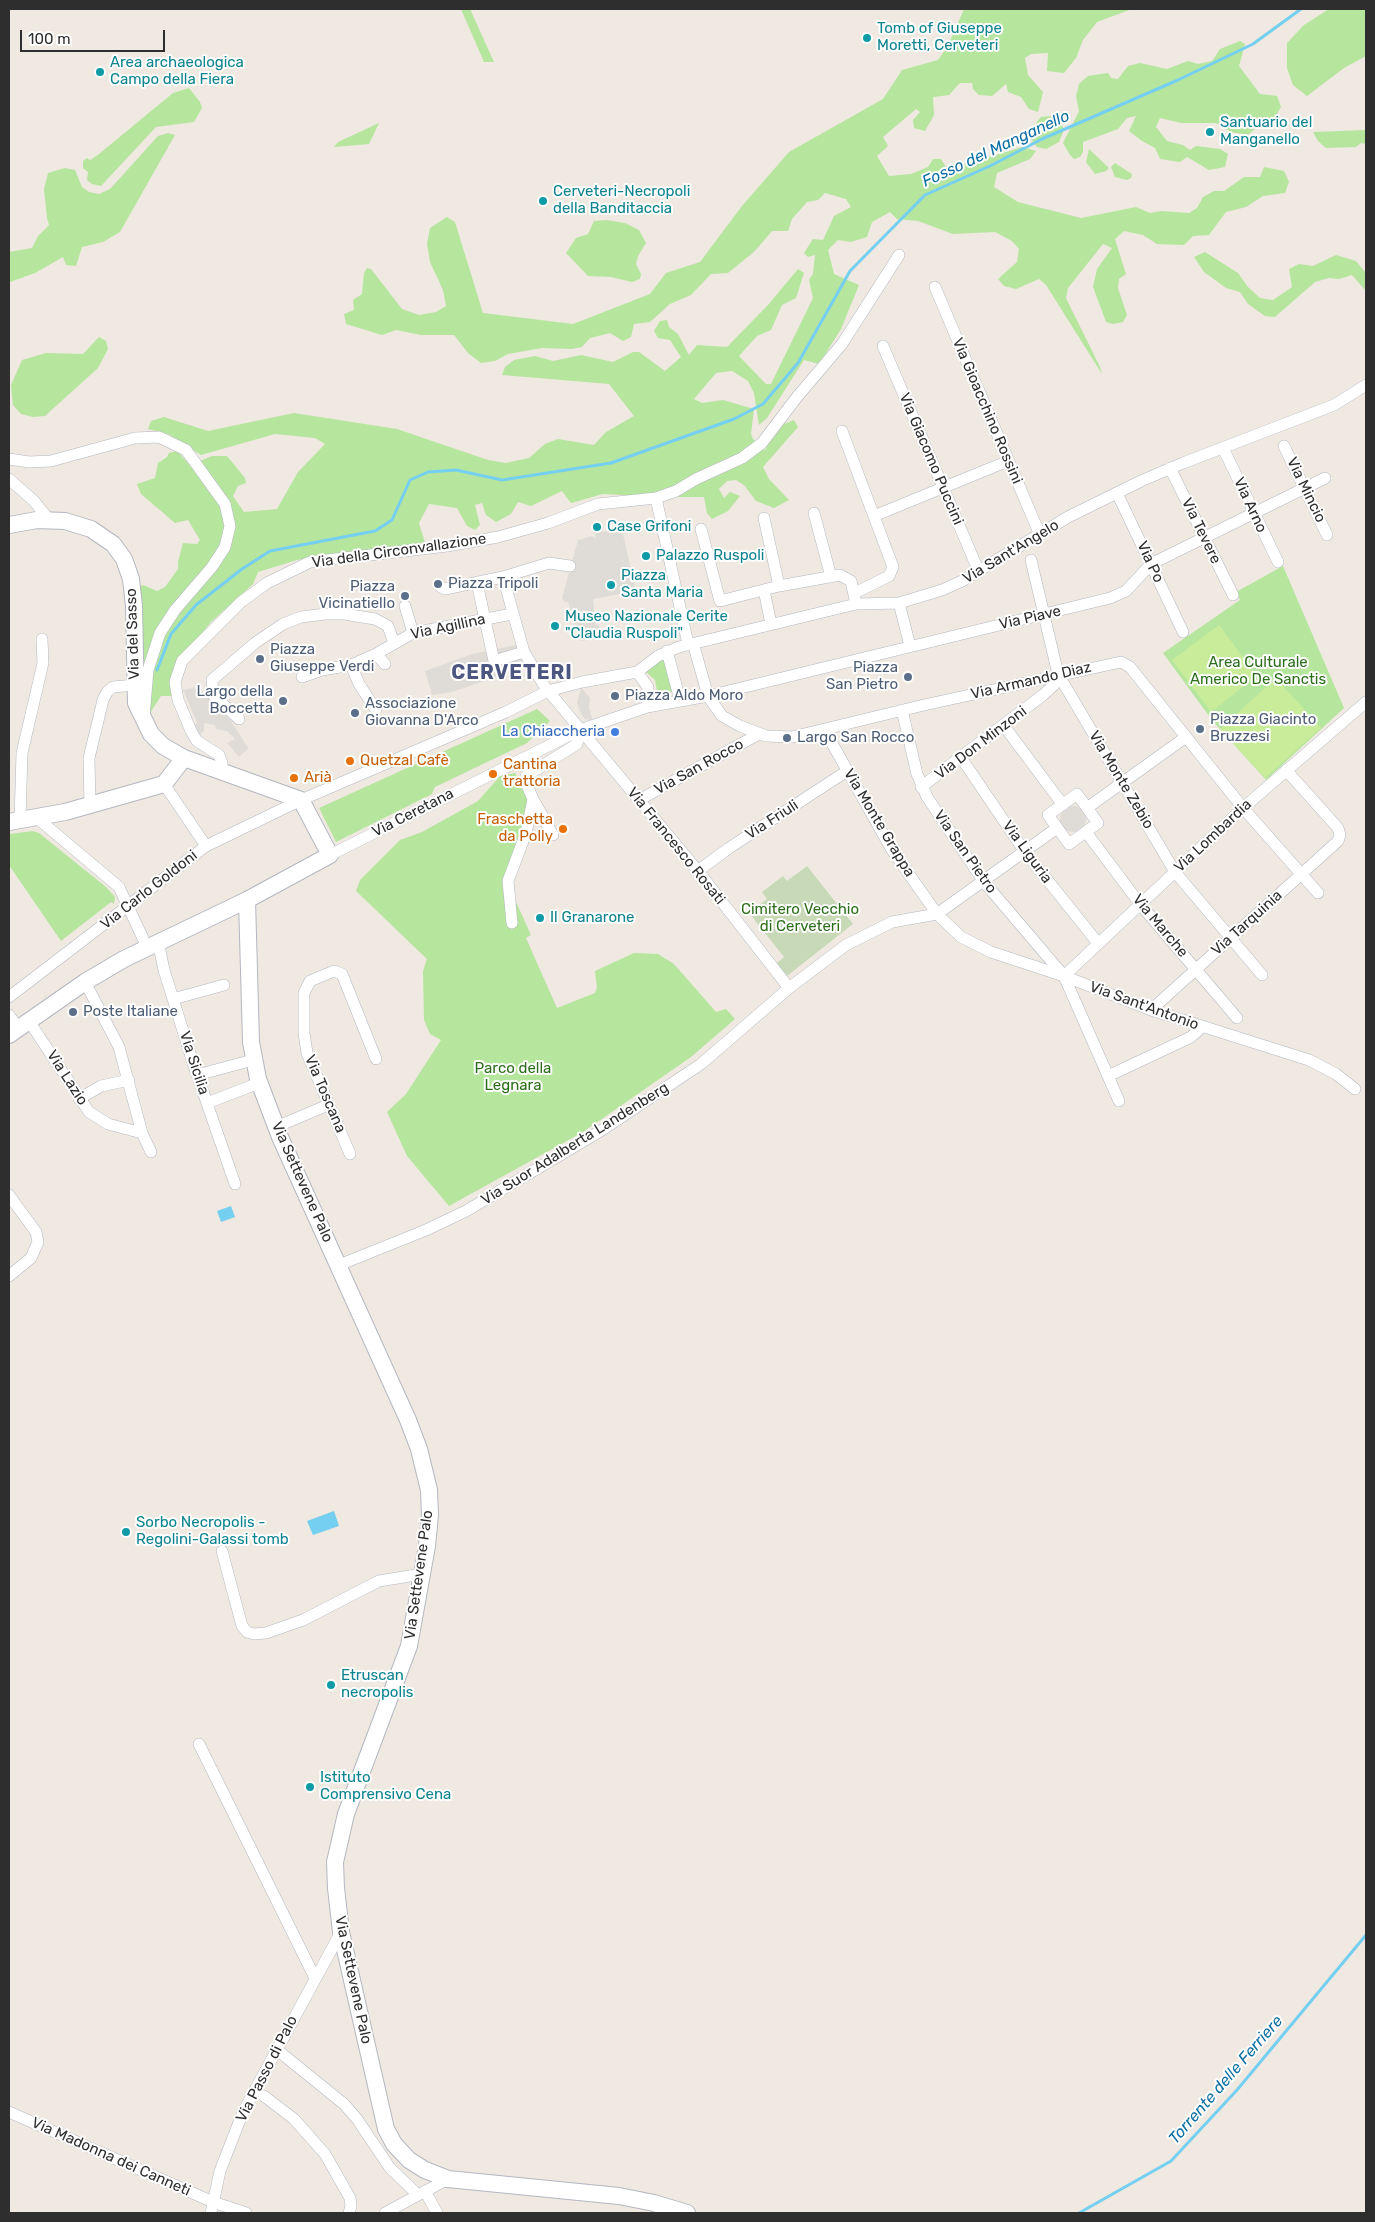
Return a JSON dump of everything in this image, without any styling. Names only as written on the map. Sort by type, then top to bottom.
[{"type":"street","name":"Via della Circonvallazione","points":[[222,772],[222,763],[219,755],[197,741],[191,731],[176,692],[176,672],[182,661],[228,613],[267,583],[294,568],[316,561],[419,550],[485,540],[548,523],[598,504],[656,498],[676,491],[696,479],[742,458],[758,446],[806,386],[848,338],[899,255]]},
{"type":"street","name":"Via Gioacchino Rossini","points":[[935,287],[1040,535]]},
{"type":"street","name":"Via Giacomo Puccini","points":[[883,346],[978,572]]},
{"type":"street","name":"Via Sant'Angelo","points":[[667,651],[771,624],[855,599],[900,602],[949,588],[1117,493],[1170,468],[1340,402],[1366,385]]},
{"type":"street","points":[[701,529],[720,601],[779,586],[840,575],[849,578],[855,599],[889,576],[893,570],[893,563],[842,431]]},
{"type":"street","points":[[9,459],[29,462],[51,460],[135,438],[159,437],[186,450],[222,499],[230,522],[227,543],[218,559],[178,606],[160,633],[150,663],[144,717]]},
{"type":"street","name":"Via Mincio","points":[[1284,446],[1327,534]]},
{"type":"street","name":"Via Arno","points":[[1223,448],[1278,562]]},
{"type":"street","points":[[874,516],[942,486],[1008,461]]},
{"type":"street","name":"Via Tevere","points":[[1170,468],[1233,595]]},
{"type":"street","name":"Via Piave","points":[[708,696],[1044,615],[1119,595],[1129,588],[1151,564],[1325,478]]},
{"type":"street","points":[[9,479],[34,501],[48,520]]},
{"type":"street","name":"Via Po","points":[[1117,493],[1183,632]]},
{"type":"street","points":[[503,577],[524,652],[548,691],[582,682],[638,672],[667,651],[680,700],[708,696],[691,644],[656,498]]},
{"type":"street","points":[[814,512],[831,577]]},
{"type":"street","points":[[764,518],[779,586]]},
{"type":"street","name":"Via del Sasso","points":[[9,525],[48,520],[73,523],[98,533],[113,544],[124,559],[131,579],[134,599],[137,706],[144,717],[147,728],[156,741],[184,758],[300,800]]},
{"type":"street","name":"Via Monte Zebio","points":[[1031,560],[1058,674],[1175,872],[1262,975]]},
{"type":"street","points":[[441,587],[477,583],[549,563],[570,566]]},
{"type":"street","points":[[477,583],[492,656],[524,652]]},
{"type":"street","points":[[764,590],[771,624]]},
{"type":"street","points":[[900,602],[910,646]]},
{"type":"street","points":[[405,606],[413,633]]},
{"type":"street","points":[[240,719],[213,695],[212,680],[264,635],[294,619],[326,614],[344,614],[382,622],[389,628],[394,643]]},
{"type":"street","name":"Via Agillina","points":[[302,677],[322,670],[351,665],[376,654],[413,633],[440,622],[484,620],[512,614]]},
{"type":"street","points":[[42,639],[43,663],[22,753],[14,821],[37,818],[90,806],[164,784],[184,758]]},
{"type":"street","points":[[376,654],[385,664]]},
{"type":"street","name":"Via Armando Diaz","points":[[708,696],[717,710],[728,720],[759,734],[784,738],[1058,674],[1114,662],[1123,662],[1130,667],[1243,808],[1318,893]]},
{"type":"street","points":[[351,665],[359,684],[376,710]]},
{"type":"street","points":[[638,672],[648,687],[647,707]]},
{"type":"street","name":"Via Don Minzoni","points":[[921,787],[962,759],[1049,690],[1058,674]]},
{"type":"street","points":[[90,806],[89,758],[103,700],[107,692],[113,687],[135,685]]},
{"type":"street","name":"Via Francesco Rosati","points":[[548,691],[698,871],[788,988]]},
{"type":"street","name":"Via Carlo Goldoni","points":[[9,997],[206,846],[300,800],[506,712],[548,691]]},
{"type":"street","name":"Via Ceretana","points":[[248,900],[330,855],[580,730],[647,707],[680,700]]},
{"type":"street","name":"Via Lombardia","points":[[1064,976],[1098,942],[1243,808],[1366,702]]},
{"type":"street","name":"Via San Pietro","points":[[902,710],[921,787],[984,882],[1064,976]]},
{"type":"street","points":[[1004,726],[1063,805]]},
{"type":"street","points":[[553,834],[533,799],[526,783],[526,776],[577,744],[580,730]]},
{"type":"street","name":"Via Monte Grappa","points":[[824,730],[885,840],[937,914]]},
{"type":"street","name":"Via San Rocco","points":[[639,800],[759,734]]},
{"type":"street","points":[[1087,808],[1186,737]]},
{"type":"street","name":"Via Liguria","points":[[962,759],[1025,852],[1098,942]]},
{"type":"street","name":"Via Tarquinia","points":[[1151,1010],[1337,844],[1340,835],[1338,828],[1286,770]]},
{"type":"street","name":"Via Friuli","points":[[698,871],[729,848],[847,771]]},
{"type":"street","points":[[164,784],[206,846]]},
{"type":"street","points":[[1077,794],[1087,808],[1098,823],[1069,844],[1048,815],[1077,794]]},
{"type":"street","points":[[512,923],[508,881],[526,833],[533,799]]},
{"type":"street","points":[[300,800],[330,855]]},
{"type":"street","name":"Via Sicilia","points":[[37,818],[114,882],[122,892],[128,906],[152,944],[174,999],[235,1184]]},
{"type":"street","points":[[937,914],[1057,828]]},
{"type":"street","name":"Via Marche","points":[[1086,832],[1140,904],[1237,1018]]},
{"type":"street","points":[[16,1025],[85,982],[152,944],[248,900]]},
{"type":"street","name":"Via Settevene Palo","points":[[248,900],[253,1060],[259,1083],[276,1127],[410,1426],[425,1469],[429,1496],[430,1520],[407,1654],[349,1804],[338,1842],[335,1881],[341,1932],[389,2135],[408,2160],[425,2170],[448,2179],[619,2196],[661,2204],[687,2213]]},
{"type":"street","name":"Via Sant'Antonio","points":[[937,914],[956,934],[976,946],[1064,976],[1151,1010],[1316,1063],[1336,1074],[1355,1089]]},
{"type":"street","name":"Via Suor Adalberta Landenberg","points":[[339,1266],[426,1230],[466,1211],[610,1125],[701,1064],[788,988],[846,945],[892,922],[937,914]]},
{"type":"street","name":"Via Toscana","points":[[350,1154],[309,1061],[305,1043],[304,993],[310,981],[334,971],[342,974],[376,1058]]},
{"type":"street","points":[[1064,976],[1119,1101]]},
{"type":"street","points":[[85,982],[115,1039],[129,1080],[142,1132],[151,1152]]},
{"type":"street","points":[[174,999],[224,985]]},
{"type":"street","name":"Via Lazio","points":[[16,1025],[64,1070],[79,1099],[89,1112],[104,1122],[142,1132]]},
{"type":"street","points":[[1108,1076],[1191,1037],[1202,1027]]},
{"type":"street","points":[[198,1075],[253,1060]]},
{"type":"street","points":[[79,1099],[101,1086],[129,1080]]},
{"type":"street","points":[[207,1103],[259,1083]]},
{"type":"street","points":[[276,1127],[328,1105]]},
{"type":"street","points":[[9,1197],[36,1232],[38,1242],[30,1258],[9,1276]]},
{"type":"street","points":[[222,1551],[242,1626],[247,1632],[254,1634],[266,1633],[303,1620],[379,1582],[397,1577],[422,1574]]},
{"type":"street","points":[[199,1744],[315,1978]]},
{"type":"street","name":"Via Passo di Palo","points":[[212,2208],[220,2172],[234,2132],[276,2049],[341,1932]]},
{"type":"street","points":[[276,2049],[344,2104],[365,2130],[390,2168],[422,2193],[436,2213]]},
{"type":"street","name":"Via Passo di Palo","points":[[264,2096],[294,2119],[325,2154],[350,2198],[351,2206],[349,2213]]},
{"type":"street","name":"Via Madonna dei Canneti","points":[[9,2112],[212,2208],[246,2213]]},
{"type":"street","points":[[385,2213],[448,2179]]},
{"type":"green space","points":[[461,9],[470,9],[494,62],[484,62]]},
{"type":"green space","points":[[964,9],[1132,9],[1097,22],[1083,40],[1076,58],[1064,73],[1047,71],[1048,53],[1031,54],[1025,58],[1028,75],[1043,92],[1038,112],[1029,109],[1021,97],[1008,92],[1006,84],[992,96],[979,95],[973,89],[972,83],[960,83],[949,95],[933,97],[934,115],[925,131],[914,128],[913,120],[920,112],[916,109],[883,137],[888,146],[877,156],[889,176],[911,174],[928,167],[933,159],[941,159],[946,167],[967,164],[1022,147],[1036,151],[1030,159],[997,173],[994,187],[1018,202],[1081,218],[1136,207],[1150,213],[1161,211],[1189,213],[1197,208],[1203,197],[1214,191],[1224,191],[1244,177],[1260,177],[1264,167],[1284,171],[1289,182],[1285,193],[1263,196],[1246,207],[1226,212],[1209,235],[1193,236],[1184,245],[1157,244],[1143,235],[1124,231],[1115,239],[1126,274],[1119,279],[1118,288],[1127,315],[1123,322],[1113,324],[1106,322],[1093,287],[1097,269],[1112,248],[1103,244],[1068,288],[1066,298],[1102,374],[1046,285],[1039,279],[1016,289],[1004,286],[998,279],[1017,262],[1019,249],[1012,241],[995,232],[953,234],[918,221],[897,219],[890,212],[872,222],[867,237],[851,242],[838,240],[828,250],[834,274],[859,285],[841,329],[819,364],[804,360],[767,418],[759,425],[754,393],[748,381],[732,371],[716,373],[694,399],[702,403],[723,400],[754,409],[751,434],[753,439],[765,450],[779,426],[794,420],[798,427],[763,467],[769,479],[789,500],[774,508],[756,501],[744,485],[736,480],[727,481],[719,489],[724,498],[730,492],[740,496],[728,511],[712,519],[707,513],[704,497],[677,497],[657,493],[642,496],[603,494],[571,503],[562,491],[531,506],[518,502],[511,514],[496,522],[486,515],[482,503],[475,505],[480,525],[475,530],[467,526],[457,508],[429,504],[419,523],[426,546],[334,554],[297,560],[258,572],[253,584],[211,622],[187,652],[178,693],[171,696],[161,696],[150,713],[143,702],[139,587],[143,585],[157,591],[165,587],[178,569],[183,543],[197,544],[200,540],[188,520],[175,523],[141,494],[137,484],[155,478],[158,463],[167,457],[169,453],[177,451],[190,465],[212,456],[227,456],[245,478],[246,483],[238,486],[233,496],[244,512],[277,509],[298,472],[325,444],[315,438],[275,434],[201,455],[168,434],[148,429],[151,421],[164,417],[208,431],[294,413],[397,429],[488,460],[506,463],[529,458],[545,444],[558,439],[594,445],[606,432],[634,416],[609,384],[502,375],[505,367],[514,360],[535,356],[553,361],[581,355],[613,362],[633,352],[639,352],[665,371],[681,357],[670,340],[658,338],[654,331],[660,321],[667,320],[669,327],[678,334],[689,355],[697,345],[727,347],[768,305],[798,269],[804,273],[796,298],[782,305],[771,330],[757,336],[739,356],[766,384],[771,384],[813,298],[809,280],[813,274],[815,255],[808,257],[804,253],[813,239],[823,240],[834,216],[851,207],[846,199],[825,193],[818,200],[807,202],[792,219],[788,231],[772,231],[755,251],[728,273],[711,274],[691,295],[670,304],[650,322],[634,324],[631,337],[623,341],[610,333],[590,338],[582,347],[572,349],[542,348],[508,354],[495,361],[481,363],[468,353],[454,335],[421,335],[396,330],[382,335],[346,324],[344,314],[354,310],[353,300],[362,294],[364,273],[367,268],[371,269],[402,309],[419,315],[436,312],[446,306],[443,290],[430,262],[427,244],[430,228],[447,217],[455,222],[483,313],[573,324],[650,294],[666,273],[700,262],[742,206],[789,152],[883,99],[902,70],[938,60],[948,46]]},
{"type":"green space","points":[[1329,9],[1366,9],[1366,56],[1344,68],[1307,96],[1293,85],[1287,68],[1287,43],[1304,25]]},
{"type":"green space","points":[[1240,41],[1245,44],[1239,66],[1260,94],[1277,96],[1281,107],[1274,119],[1261,123],[1248,135],[1231,132],[1216,123],[1181,123],[1160,118],[1156,127],[1167,141],[1183,145],[1190,150],[1196,146],[1220,149],[1228,154],[1225,167],[1209,170],[1187,157],[1180,162],[1160,159],[1155,148],[1129,131],[1136,116],[1127,118],[1118,129],[1083,142],[1083,152],[1080,157],[1074,159],[1070,155],[1063,143],[1079,111],[1076,96],[1079,84],[1088,76],[1108,73],[1111,78],[1118,79],[1128,66],[1140,63],[1167,69],[1188,61],[1198,64],[1212,61],[1220,49]]},
{"type":"green space","points":[[189,88],[200,102],[202,108],[194,122],[156,127],[101,186],[92,184],[87,180],[88,172],[83,168],[83,161],[87,158],[90,160],[99,154],[173,93]]},
{"type":"green space","points":[[1051,116],[1061,122],[1064,130],[1059,142],[1046,149],[1037,147],[1031,139],[1036,129],[1036,123],[1041,117]]},
{"type":"green space","points":[[379,123],[369,144],[334,147],[338,142]]},
{"type":"green space","points":[[1366,130],[1366,144],[1361,143],[1356,147],[1326,148],[1318,141],[1313,132]]},
{"type":"green space","points":[[168,133],[175,135],[120,232],[103,242],[82,247],[76,266],[66,265],[63,257],[35,273],[10,282],[9,285],[9,252],[32,248],[38,236],[49,225],[44,189],[48,173],[65,168],[75,170],[82,187],[89,192],[99,194],[110,189],[158,136]]},
{"type":"green space","points":[[1089,149],[1109,168],[1106,171],[1095,174],[1086,162]]},
{"type":"green space","points":[[1115,163],[1132,174],[1131,178],[1127,180],[1115,177],[1111,167]]},
{"type":"green space","points":[[606,220],[625,223],[639,230],[646,243],[638,256],[636,264],[641,274],[640,279],[632,282],[611,277],[588,276],[566,253],[576,238],[588,234],[594,221]]},
{"type":"green space","points":[[1205,252],[1238,273],[1248,287],[1260,298],[1273,300],[1292,287],[1289,269],[1299,264],[1313,266],[1336,255],[1356,261],[1366,273],[1366,291],[1352,275],[1339,279],[1329,278],[1315,282],[1275,317],[1265,316],[1248,304],[1240,292],[1226,288],[1204,272],[1194,257]]},
{"type":"green space","points":[[99,337],[106,341],[108,349],[98,368],[45,416],[33,417],[21,414],[13,405],[11,385],[22,360],[46,353],[83,354]]},
{"type":"green space","name":"Area Culturale Americo De Sanctis","points":[[1283,566],[1344,708],[1266,780],[1212,720],[1163,653],[1240,600],[1236,592]]},
{"type":"green space","points":[[1219,625],[1257,676],[1211,712],[1172,660]]},
{"type":"green space","points":[[664,656],[674,691],[658,696],[655,680],[646,672]]},
{"type":"green space","points":[[1276,678],[1321,728],[1265,778],[1220,729]]},
{"type":"green space","points":[[537,709],[550,721],[527,743],[435,787],[432,794],[336,842],[319,808]]},
{"type":"green space","name":"Parco della Legnara","points":[[515,773],[528,798],[521,840],[502,882],[508,928],[515,926],[512,893],[531,935],[526,938],[557,1008],[595,993],[597,988],[595,971],[634,953],[658,954],[674,964],[716,1012],[726,1009],[735,1019],[691,1057],[583,1132],[449,1206],[407,1156],[387,1112],[406,1094],[441,1040],[430,1034],[424,1020],[423,971],[427,959],[356,891],[360,880],[400,840],[422,832],[478,801],[500,776]]},
{"type":"green space","points":[[33,831],[39,833],[106,887],[115,897],[114,904],[111,902],[61,941],[9,865],[9,834]]},
{"type":"green space","name":"Cimitero Vecchio di Cerveteri","points":[[807,866],[853,924],[787,976],[777,963],[784,957],[749,913],[767,899],[762,892],[783,876],[787,881]]},
{"type":"shaded area","name":"Piazza Santa Maria","points":[[622,530],[636,591],[593,599],[596,625],[599,625],[601,638],[581,641],[568,610],[570,609],[568,602],[565,602],[562,598],[578,540],[592,536],[596,538],[594,532]]},
{"type":"shaded area","points":[[516,645],[523,660],[496,669],[499,676],[452,692],[432,695],[425,671],[472,654]]},
{"type":"shaded area","points":[[198,687],[231,721],[247,746],[248,749],[239,757],[227,743],[235,739],[227,731],[216,729],[215,725],[204,723],[204,731],[200,735],[193,728],[197,722],[183,690]]},
{"type":"shaded area","name":"Piazza Aldo Moro","points":[[581,687],[590,698],[589,708],[593,721],[585,719],[577,703]]},
{"type":"shaded area","points":[[1073,806],[1082,810],[1086,819],[1082,828],[1073,832],[1064,828],[1060,819],[1064,810]]},
{"type":"water","points":[[231,1206],[235,1217],[221,1222],[217,1211]]},
{"type":"water","points":[[334,1511],[339,1526],[313,1535],[307,1521]]},
{"type":"waterway","name":"Fosso del Manganello","points":[[157,670],[171,634],[196,605],[242,569],[270,551],[375,531],[392,520],[410,480],[428,472],[456,470],[502,480],[611,463],[734,419],[763,404],[798,363],[850,271],[925,195],[990,166],[1042,139],[1178,80],[1253,44],[1301,9]]},
{"type":"waterway","name":"Torrente delle Ferriere","points":[[1079,2213],[1171,2161],[1237,2090],[1366,1935]]},
{"type":"place","name":"Tomb of Giuseppe Moretti, Cerveteri","points":[[867,38]]},
{"type":"place","name":"Area archaeologica Campo della Fiera","points":[[100,72]]},
{"type":"place","name":"Santuario del Manganello","points":[[1210,132]]},
{"type":"place","name":"Cerveteri-Necropoli della Banditaccia","points":[[543,201]]},
{"type":"place","name":"Case Grifoni","points":[[597,527]]},
{"type":"place","name":"Palazzo Ruspoli","points":[[646,556]]},
{"type":"place","name":"Piazza Tripoli","points":[[438,584]]},
{"type":"place","name":"Piazza Santa Maria","points":[[611,585]]},
{"type":"place","name":"Piazza Vicinatiello","points":[[405,596]]},
{"type":"place","name":"Museo Nazionale Cerite \"Claudia Ruspoli\"","points":[[555,626]]},
{"type":"place","name":"Piazza Giuseppe Verdi","points":[[260,659]]},
{"type":"place","name":"Piazza San Pietro","points":[[908,677]]},
{"type":"place","name":"Piazza Aldo Moro","points":[[615,696]]},
{"type":"place","name":"Largo della Boccetta","points":[[283,701]]},
{"type":"place","name":"Associazione Giovanna D'Arco","points":[[355,713]]},
{"type":"place","name":"Piazza Giacinto Bruzzesi","points":[[1200,729]]},
{"type":"place","name":"La Chiaccheria","points":[[615,732]]},
{"type":"place","name":"Largo San Rocco","points":[[787,738]]},
{"type":"place","name":"Quetzal Cafè","points":[[350,761]]},
{"type":"place","name":"Cantina trattoria","points":[[493,774]]},
{"type":"place","name":"Arià","points":[[294,778]]},
{"type":"place","name":"Fraschetta da Polly","points":[[563,829]]},
{"type":"place","name":"Il Granarone","points":[[540,918]]},
{"type":"place","name":"Poste Italiane","points":[[73,1012]]},
{"type":"place","name":"Sorbo Necropolis - Regolini-Galassi tomb","points":[[126,1532]]},
{"type":"place","name":"Etruscan necropolis","points":[[331,1685]]},
{"type":"place","name":"Istituto Comprensivo Cena","points":[[310,1787]]},
{"type":"district","name":"CERVETERI","points":[[512,673]]}]
